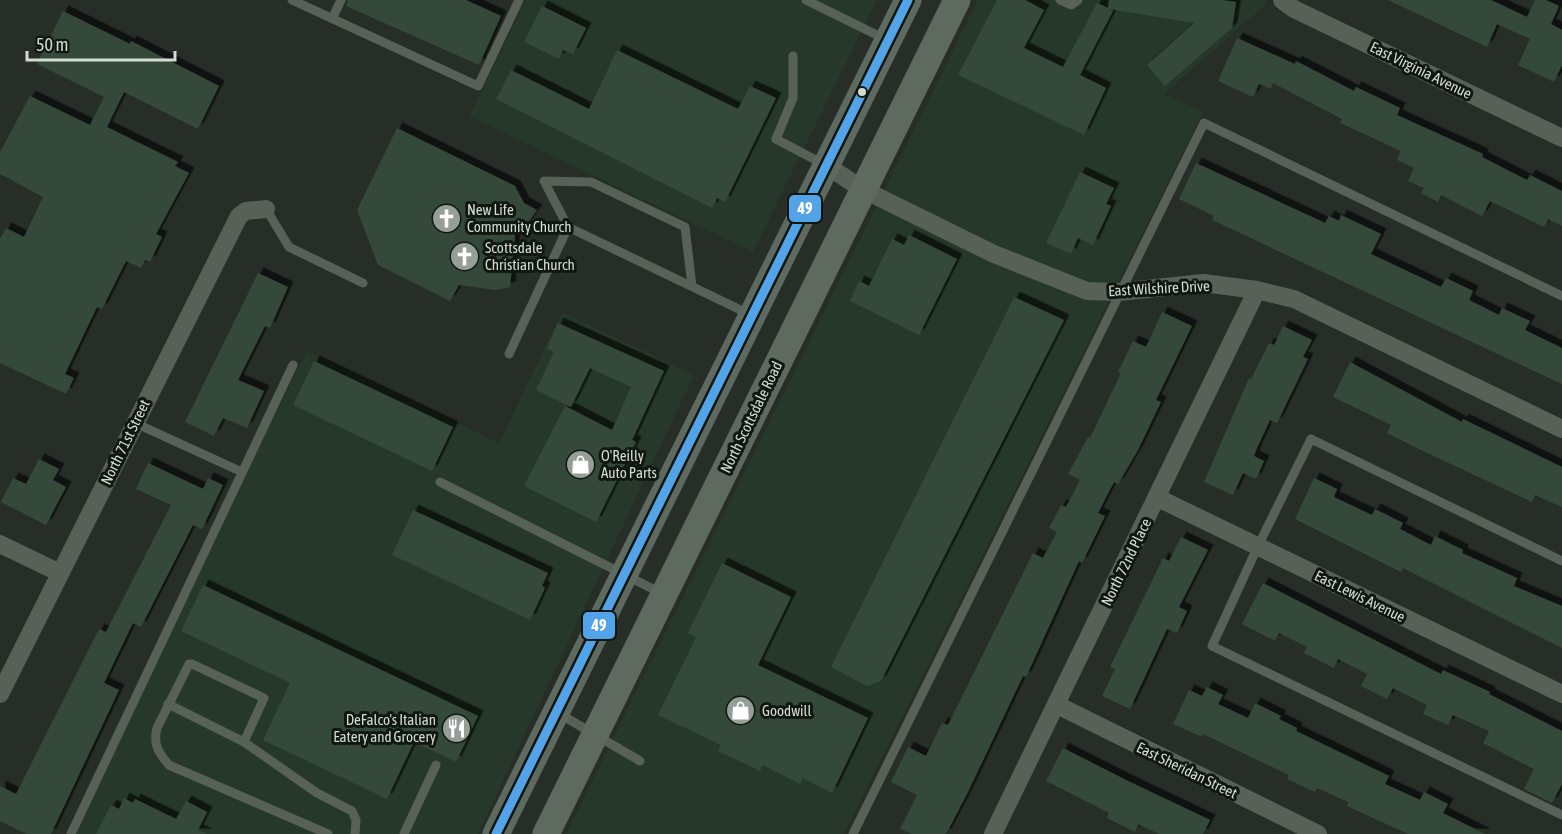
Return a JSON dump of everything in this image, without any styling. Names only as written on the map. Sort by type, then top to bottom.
[{"type":"main road","points":[[496,834],[908,0]]},
{"type":"main road","name":"North Scottsdale Road","points":[[546,834],[957,0]]},
{"type":"street","name":"East Virginia Avenue","points":[[1282,0],[1294,9],[1562,138]]},
{"type":"street","name":"East Wilshire Drive","points":[[825,165],[862,189],[1044,276],[1087,291],[1119,292],[1203,283],[1257,290],[1294,299],[1562,429]]},
{"type":"street","name":"North 71st Street","points":[[0,694],[239,216],[246,211],[266,209]]},
{"type":"street","name":"North 72nd Place","points":[[993,834],[1257,290]]},
{"type":"street","name":"East Lewis Avenue","points":[[1158,498],[1562,693]]},
{"type":"street","points":[[0,544],[60,573]]},
{"type":"street","name":"East Sheridan Street","points":[[1057,705],[1318,834]]},
{"type":"lane","points":[[292,0],[478,86],[519,0]]},
{"type":"lane","points":[[332,19],[341,0]]},
{"type":"lane","points":[[806,0],[888,41]]},
{"type":"lane","points":[[1060,0],[1071,5],[1078,0]]},
{"type":"lane","points":[[793,56],[793,98],[776,139],[825,165]]},
{"type":"lane","points":[[853,834],[1204,123],[1562,296]]},
{"type":"lane","points":[[692,286],[685,227],[591,182],[544,181],[568,226],[692,286],[752,315]]},
{"type":"lane","points":[[266,209],[289,248],[363,283]]},
{"type":"lane","points":[[509,354],[568,226]]},
{"type":"lane","points":[[71,834],[293,365]]},
{"type":"lane","points":[[135,423],[242,472]]},
{"type":"lane","points":[[1562,561],[1311,439],[1212,646],[1562,815]]},
{"type":"lane","points":[[440,482],[664,594]]},
{"type":"lane","points":[[244,742],[264,698],[192,664],[186,666],[154,738],[156,750],[169,765],[328,834]]},
{"type":"lane","points":[[168,704],[244,742],[317,793],[352,811],[356,820],[355,834]]},
{"type":"lane","points":[[556,712],[640,761]]},
{"type":"lane","points":[[404,834],[436,765]]},
{"type":"shaded area","points":[[526,0],[877,0],[753,252],[469,116]]},
{"type":"shaded area","points":[[978,0],[1267,0],[1264,6],[1164,94],[1203,112],[844,834],[566,834]]},
{"type":"shaded area","points":[[562,312],[694,375],[478,834],[76,834],[236,493],[307,351],[499,443]]},
{"type":"building","points":[[348,0],[466,0],[501,16],[479,65],[346,6]]},
{"type":"building","points":[[997,0],[1025,0],[1044,10],[1024,48],[1063,67],[1097,3],[1108,8],[1109,0],[1236,2],[1232,28],[1165,86],[1147,65],[1194,23],[1109,9],[1113,11],[1080,75],[1106,88],[1084,135],[958,75]]},
{"type":"building","points":[[1388,0],[1491,0],[1527,17],[1535,0],[1546,0],[1559,6],[1551,24],[1562,30],[1562,65],[1554,82],[1518,65],[1530,39],[1497,24],[1487,47]]},
{"type":"building","points":[[542,6],[586,28],[573,54],[563,50],[559,59],[524,42]]},
{"type":"building","points":[[63,11],[130,44],[131,41],[219,86],[198,129],[124,92],[107,127],[178,162],[175,166],[189,173],[156,234],[162,237],[150,262],[145,260],[141,268],[126,261],[102,309],[97,307],[65,374],[74,378],[66,394],[0,363],[0,239],[6,228],[24,237],[43,197],[0,174],[0,152],[30,96],[90,125],[104,97],[37,64]]},
{"type":"building","points":[[1237,38],[1295,64],[1296,61],[1354,91],[1356,87],[1400,108],[1397,115],[1483,154],[1482,157],[1527,180],[1530,175],[1562,191],[1562,226],[1548,219],[1544,227],[1490,201],[1482,216],[1441,195],[1438,202],[1421,193],[1424,188],[1408,181],[1414,168],[1397,160],[1401,151],[1340,123],[1342,119],[1273,83],[1271,89],[1259,84],[1253,97],[1218,81]]},
{"type":"building","points":[[617,50],[738,109],[750,86],[776,98],[725,202],[717,198],[712,208],[496,99],[511,70],[589,109]]},
{"type":"building","name":"New Life Community Church","points":[[397,128],[515,186],[524,203],[537,210],[526,225],[516,226],[510,287],[495,290],[459,285],[450,301],[378,265],[357,210]]},
{"type":"building","points":[[1196,163],[1325,223],[1329,216],[1339,221],[1341,215],[1381,234],[1371,254],[1441,287],[1446,278],[1473,291],[1469,300],[1499,315],[1502,308],[1530,321],[1525,330],[1562,348],[1562,384],[1212,220],[1214,216],[1179,199]]},
{"type":"building","points":[[1080,172],[1114,188],[1106,204],[1111,206],[1093,245],[1078,238],[1071,254],[1046,243]]},
{"type":"building","points":[[909,235],[957,259],[919,335],[850,301],[859,281],[869,286],[892,239],[904,245]]},
{"type":"building","points":[[258,273],[288,287],[270,328],[265,326],[238,380],[264,391],[247,428],[223,418],[214,436],[185,422]]},
{"type":"building","points":[[1014,297],[1064,320],[881,681],[867,686],[831,667]]},
{"type":"building","points":[[1162,312],[1192,326],[1156,400],[1161,402],[1138,450],[1118,484],[1114,482],[1098,513],[1105,516],[1082,563],[1079,561],[1026,677],[1023,676],[968,792],[946,834],[912,834],[900,829],[917,795],[891,782],[908,747],[926,756],[942,723],[948,725],[1033,553],[1043,558],[1057,532],[1049,528],[1061,505],[1066,507],[1080,480],[1068,474],[1088,437],[1090,438],[1121,373],[1118,372],[1133,341],[1146,347]]},
{"type":"building","points":[[558,323],[664,371],[632,440],[636,442],[596,522],[524,486],[565,406],[612,430],[631,387],[590,368],[571,407],[536,390],[554,352],[547,348]]},
{"type":"building","points":[[1283,326],[1312,340],[1303,357],[1308,359],[1277,423],[1270,420],[1257,448],[1254,456],[1264,461],[1256,479],[1243,473],[1233,495],[1204,482],[1249,378],[1251,379],[1269,343],[1274,345]]},
{"type":"building","points":[[314,361],[453,427],[432,471],[293,405]]},
{"type":"building","points":[[1350,362],[1462,422],[1463,419],[1562,467],[1562,507],[1535,495],[1532,502],[1419,449],[1387,433],[1391,425],[1333,397]]},
{"type":"building","points":[[39,459],[59,469],[53,480],[66,487],[46,525],[1,502],[13,478],[26,484]]},
{"type":"building","points":[[148,463],[203,489],[208,478],[223,485],[202,529],[193,525],[141,627],[133,623],[104,683],[119,690],[51,834],[26,834],[0,821],[0,786],[16,794],[99,629],[106,632],[171,505],[136,489]]},
{"type":"building","points":[[1314,478],[1337,489],[1334,497],[1372,515],[1375,509],[1403,523],[1400,529],[1431,545],[1435,536],[1463,550],[1462,553],[1517,578],[1514,586],[1562,606],[1562,648],[1403,568],[1401,572],[1295,519]]},
{"type":"building","points":[[413,510],[548,573],[542,586],[545,588],[530,620],[392,555]]},
{"type":"building","points":[[1181,537],[1208,550],[1179,607],[1187,611],[1177,633],[1167,629],[1130,709],[1102,696],[1115,669],[1110,667],[1163,558],[1169,561]]},
{"type":"building","points":[[722,563],[791,597],[758,665],[868,718],[832,793],[803,778],[800,784],[763,765],[760,771],[718,751],[721,745],[658,715],[696,637],[688,633]]},
{"type":"building","points":[[1263,583],[1441,674],[1443,670],[1490,692],[1489,694],[1562,731],[1562,784],[1552,803],[1524,789],[1534,769],[1483,743],[1489,731],[1453,715],[1448,725],[1423,714],[1427,705],[1393,688],[1387,699],[1361,686],[1367,674],[1338,659],[1334,668],[1304,653],[1307,647],[1279,633],[1275,641],[1242,624]]},
{"type":"building","points":[[203,585],[478,716],[456,762],[414,742],[387,799],[263,740],[290,683],[181,631]]},
{"type":"building","points":[[1207,687],[1223,695],[1218,704],[1248,718],[1255,703],[1281,716],[1279,719],[1297,728],[1296,731],[1389,776],[1385,784],[1420,800],[1424,792],[1448,804],[1443,813],[1485,834],[1408,834],[1347,806],[1348,802],[1317,788],[1315,792],[1287,779],[1289,775],[1203,734],[1202,737],[1173,724],[1189,690],[1202,696]]},
{"type":"building","points":[[1063,748],[1210,820],[1203,834],[1159,834],[1138,824],[1135,832],[1107,818],[1109,813],[1046,781]]},
{"type":"building","points":[[124,798],[133,803],[135,799],[176,819],[186,801],[207,812],[198,830],[207,834],[96,834],[111,805],[119,809]]},
{"type":"transit line","name":"49","points":[[496,834],[908,0]]},
{"type":"place","name":"New Life Community Church","points":[[446,218]]},
{"type":"place","name":"Scottsdale Christian Church","points":[[464,256]]},
{"type":"place","name":"O'Reilly Auto Parts","points":[[580,464]]},
{"type":"place","name":"Goodwill","points":[[741,710]]},
{"type":"place","name":"DeFalco's Italian Eatery and Grocery","points":[[457,728]]}]
